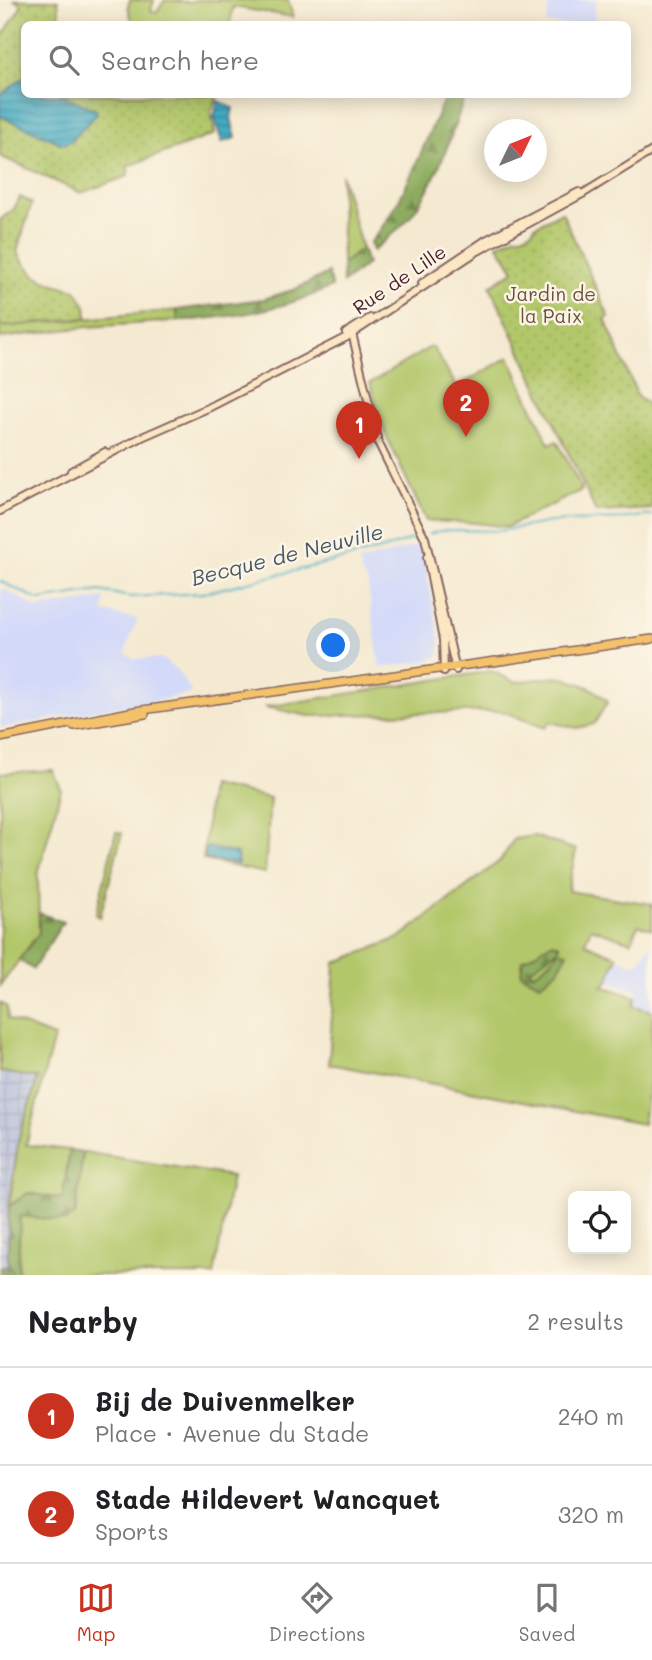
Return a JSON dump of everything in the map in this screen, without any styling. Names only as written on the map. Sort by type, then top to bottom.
[{"type":"main road","name":"Rue de Lille","points":[[1,510],[142,437],[208,408],[351,332],[476,252],[584,194],[652,149]]},
{"type":"main road","points":[[351,332],[379,444],[427,544],[456,668]]},
{"type":"main road","points":[[427,544],[427,560],[443,644],[444,670]]},
{"type":"main road","points":[[0,738],[201,704],[652,639]]},
{"type":"shaded area","points":[[550,0],[596,0],[594,21],[546,21]]},
{"type":"shaded area","points":[[421,544],[440,641],[439,656],[426,661],[380,668],[367,580],[363,579],[359,562]]},
{"type":"shaded area","points":[[5,589],[37,608],[105,598],[103,612],[138,619],[126,654],[135,659],[161,658],[177,670],[192,693],[0,728],[0,591]]},
{"type":"shaded area","points":[[652,943],[652,1011],[633,1006],[638,991],[608,981],[617,958],[636,965]]},
{"type":"shaded area","points":[[0,1072],[38,1077],[17,1145],[9,1206],[8,1267],[0,1268]]},
{"type":"green space","points":[[14,0],[58,0],[60,21],[21,21],[21,98],[217,98],[211,112],[215,134],[128,166],[128,176],[81,193],[0,156],[0,40],[22,5]]},
{"type":"green space","points":[[130,0],[154,0],[151,11],[156,13],[165,0],[288,0],[293,17],[233,7],[231,21],[132,21],[128,7]]},
{"type":"green space","points":[[445,98],[464,98],[449,143],[428,190],[401,227],[373,251],[370,243],[394,209]]},
{"type":"green space","points":[[341,174],[362,249],[342,264]]},
{"type":"green space","points":[[20,197],[32,203],[17,251],[22,261],[34,274],[48,282],[76,290],[86,306],[87,318],[0,327],[0,220],[14,209]]},
{"type":"green space","name":"Jardin de la Paix","points":[[562,212],[609,317],[605,319],[638,397],[652,407],[652,509],[596,512],[490,286],[514,271],[498,245],[532,231],[535,226]]},
{"type":"green space","points":[[362,249],[367,264],[343,283],[342,264]]},
{"type":"green space","points":[[328,273],[332,287],[293,302],[238,315],[177,321],[177,310],[264,299],[296,289]]},
{"type":"green space","points":[[177,310],[177,321],[87,327],[0,338],[0,327]]},
{"type":"green space","points":[[432,346],[457,387],[509,357],[549,444],[557,441],[582,490],[507,527],[426,521],[385,433],[370,383]]},
{"type":"green space","points":[[491,671],[515,682],[555,677],[567,679],[591,688],[608,701],[594,724],[577,728],[549,722],[545,728],[502,711],[309,716],[265,707]]},
{"type":"green space","points":[[53,770],[61,789],[38,874],[39,933],[0,986],[0,773]]},
{"type":"green space","points":[[210,785],[270,798],[265,873],[203,860]]},
{"type":"green space","points":[[116,832],[122,833],[100,917],[96,914]]},
{"type":"green space","points":[[534,836],[576,850],[568,891],[652,904],[652,929],[638,925],[631,942],[591,928],[585,943],[617,956],[608,981],[602,986],[636,997],[634,1006],[652,1011],[652,1064],[643,1124],[329,1064],[335,963],[399,938],[501,860],[514,839]]},
{"type":"green space","points":[[39,913],[63,922],[33,969],[19,960],[39,933]]},
{"type":"green space","points":[[553,942],[560,945],[559,949],[532,968],[531,972],[535,973],[551,961],[558,951],[568,952],[558,970],[540,984],[521,974],[523,960]]},
{"type":"green space","points":[[0,1003],[7,1007],[8,1019],[54,1037],[26,1145],[70,1150],[62,1199],[28,1193],[9,1206],[19,1137],[38,1078],[0,1072]]},
{"type":"green space","points":[[70,1150],[83,1152],[75,1215],[65,1221],[20,1216],[18,1275],[0,1275],[0,1268],[8,1266],[9,1206],[28,1193],[62,1199]]},
{"type":"green space","points":[[83,1152],[232,1176],[214,1275],[18,1275],[20,1215],[65,1221],[75,1215]]},
{"type":"water","points":[[21,79],[21,98],[69,98],[96,110],[97,114],[71,141],[63,144],[0,116],[0,95]]},
{"type":"water","points":[[218,101],[233,108],[231,118],[236,138],[222,142],[214,117]]},
{"type":"water","points":[[208,847],[237,854],[238,864],[205,859],[205,849]]},
{"type":"waterway","name":"Becque de Neuville","points":[[429,534],[445,530],[500,531],[551,522],[652,515]]},
{"type":"waterway","name":"Becque de Neuville","points":[[0,581],[39,600],[100,591],[131,597],[203,593],[384,549],[417,537]]},
{"type":"place","name":"Stade Hildevert Wancquet","points":[[466,437]]},
{"type":"place","name":"Bij de Duivenmelker","points":[[359,459]]}]
